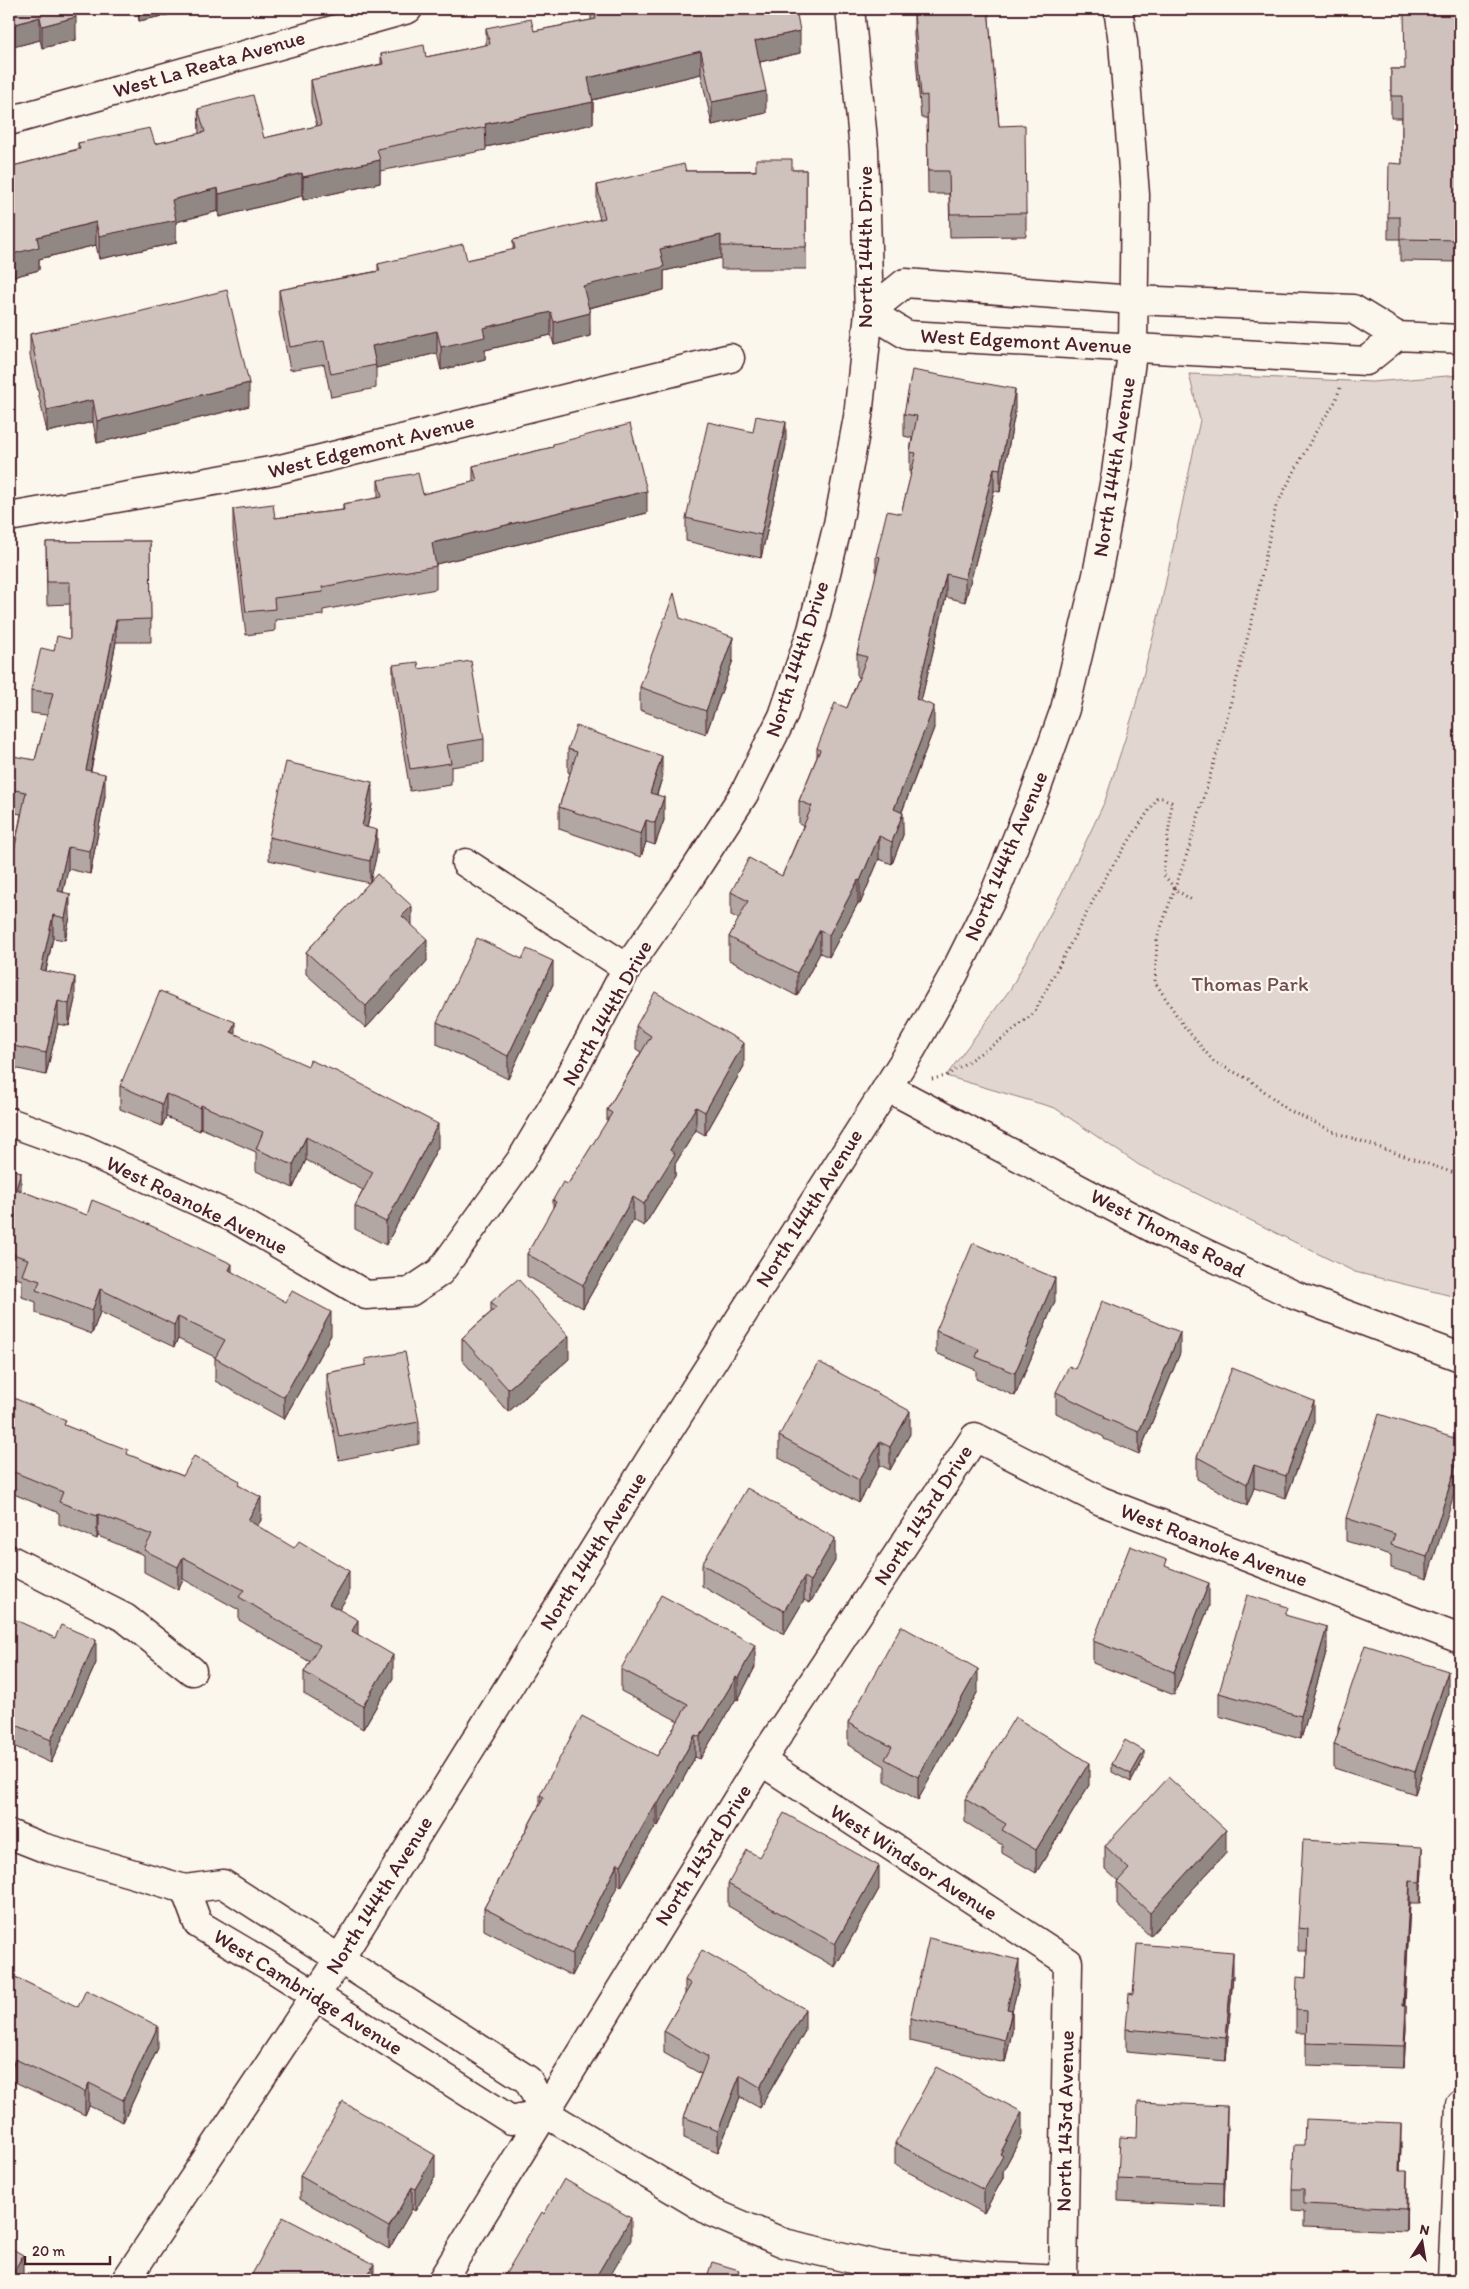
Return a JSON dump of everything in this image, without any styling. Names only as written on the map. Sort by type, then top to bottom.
[{"type":"street","name":"West La Reata Avenue","points":[[9,121],[408,9]]},
{"type":"street","name":"North 144th Drive","points":[[410,1292],[440,1272],[521,1160],[564,1088],[627,968],[687,882],[744,794],[783,716],[812,630],[838,524],[858,417],[869,312],[864,150],[850,9]]},
{"type":"street","name":"North 144th Avenue","points":[[126,2280],[314,1994],[339,1960],[646,1466],[887,1087],[954,974],[996,890],[1034,796],[1065,709],[1097,575],[1116,473],[1133,346],[1134,300],[1134,195],[1123,42],[1118,9]]},
{"type":"street","points":[[869,312],[905,283],[1134,300],[1353,309],[1397,336],[1460,339]]},
{"type":"street","name":"West Edgemont Avenue","points":[[869,312],[907,335],[1133,346],[1366,361],[1397,336]]},
{"type":"street","name":"West Edgemont Avenue","points":[[9,517],[276,470],[730,358]]},
{"type":"street","points":[[466,864],[627,968]]},
{"type":"street","name":"West Thomas Road","points":[[887,1087],[1162,1232],[1276,1287],[1460,1357]]},
{"type":"street","name":"West Roanoke Avenue","points":[[9,1122],[79,1147],[236,1220],[366,1295],[410,1292]]},
{"type":"street","name":"West Roanoke Avenue","points":[[974,1437],[1101,1501],[1460,1639]]},
{"type":"street","name":"North 143rd Drive","points":[[442,2280],[761,1761],[974,1437]]},
{"type":"street","points":[[9,1559],[125,1618],[192,1670]]},
{"type":"street","name":"West Windsor Avenue","points":[[761,1761],[1068,1962]]},
{"type":"street","name":"West Cambridge Avenue","points":[[9,1834],[42,1847],[185,1889],[223,1884],[528,2080],[545,2112],[510,2120],[314,1994],[198,1924],[185,1889]]},
{"type":"street","name":"North 143rd Avenue","points":[[1063,2280],[1068,1962]]},
{"type":"street","points":[[448,2080],[472,2045]]},
{"type":"street","points":[[1452,2280],[1460,2104]]},
{"type":"street","points":[[545,2112],[710,2212],[784,2242],[882,2266],[997,2277],[1063,2280]]},
{"type":"path","points":[[1342,382],[1335,402],[1276,506],[1241,664],[1176,890],[1157,939],[1154,982],[1184,1026],[1214,1062],[1250,1080],[1288,1110],[1337,1133],[1460,1175]]},
{"type":"path","points":[[929,1079],[946,1076],[1002,1039],[1034,1014],[1106,876],[1157,798],[1164,798],[1171,802],[1162,874],[1176,890],[1192,900]]},
{"type":"green space","name":"Thomas Park","points":[[1189,374],[1372,382],[1460,375],[1460,1298],[1355,1272],[1139,1165],[1055,1108],[946,1076],[1011,988],[1062,892],[1105,801],[1134,711],[1159,614],[1200,420]]},
{"type":"building","points":[[9,9],[74,9],[76,17],[42,26],[40,17],[9,26]]},
{"type":"building","points":[[594,9],[796,9],[800,31],[755,41],[766,91],[712,102],[701,51],[588,78],[593,102],[485,124],[486,127],[377,149],[380,160],[303,177],[302,173],[219,194],[218,188],[172,200],[176,220],[99,236],[96,222],[37,237],[39,247],[9,255],[9,167],[80,149],[78,143],[150,128],[155,144],[205,132],[198,109],[253,95],[264,138],[321,125],[311,80],[383,64],[381,54],[424,45],[426,57],[490,44],[486,28],[531,19],[534,31],[596,19]]},
{"type":"building","points":[[933,9],[988,9],[999,126],[1025,125],[1026,213],[950,214],[949,171],[928,171],[927,95],[921,96],[914,12]]},
{"type":"building","points":[[1404,9],[1460,9],[1460,240],[1400,239],[1400,217],[1388,217],[1389,163],[1402,164],[1402,96],[1391,96],[1391,69],[1405,69]]},
{"type":"building","points":[[756,159],[792,159],[792,170],[806,170],[806,247],[721,246],[721,235],[660,249],[664,267],[583,286],[590,313],[554,322],[551,312],[483,328],[485,337],[441,347],[437,331],[372,346],[376,365],[331,374],[324,341],[290,347],[279,290],[380,271],[378,264],[463,244],[467,260],[515,249],[513,240],[605,218],[597,185],[684,164],[686,171],[756,171]]},
{"type":"building","points":[[227,290],[249,383],[97,421],[93,400],[47,410],[30,334],[118,315],[118,317]]},
{"type":"building","points":[[912,370],[1015,389],[1000,469],[994,468],[965,579],[946,574],[916,699],[934,706],[894,809],[903,813],[892,842],[879,836],[860,881],[858,880],[829,935],[820,930],[797,973],[729,937],[748,901],[731,892],[749,858],[782,876],[812,806],[799,801],[820,750],[817,748],[835,703],[847,708],[867,657],[857,654],[880,557],[876,556],[887,511],[901,514],[916,453],[910,452],[917,416],[904,414]]},
{"type":"building","points":[[756,416],[786,422],[761,535],[686,518],[708,422],[753,432]]},
{"type":"building","points":[[630,424],[647,491],[432,543],[436,566],[322,587],[323,592],[274,598],[275,609],[246,612],[233,509],[273,504],[275,518],[344,510],[343,504],[382,497],[378,480],[418,473],[423,494],[477,481],[473,466],[553,447],[553,444]]},
{"type":"building","points":[[150,541],[151,619],[116,620],[86,770],[105,774],[90,851],[68,847],[58,891],[70,894],[65,918],[53,915],[41,970],[75,977],[69,1004],[58,1001],[46,1053],[9,1045],[9,856],[10,850],[14,851],[26,792],[9,789],[9,777],[13,756],[35,760],[53,693],[31,690],[41,648],[54,651],[57,636],[70,639],[70,582],[47,582],[46,542]]},
{"type":"building","points":[[674,593],[680,618],[733,637],[706,711],[640,687]]},
{"type":"building","points":[[471,661],[484,739],[447,745],[451,763],[410,769],[393,665],[418,662],[419,669]]},
{"type":"building","points":[[576,726],[662,756],[650,793],[664,797],[655,823],[646,820],[641,834],[559,807],[577,752],[568,749]]},
{"type":"building","points":[[286,762],[372,782],[362,826],[377,830],[370,861],[269,837]]},
{"type":"building","points":[[377,874],[412,906],[402,916],[427,939],[366,1006],[306,952]]},
{"type":"building","points":[[477,938],[522,959],[527,949],[553,961],[508,1056],[437,1022]]},
{"type":"building","points":[[160,991],[235,1022],[231,1032],[308,1066],[310,1060],[338,1072],[438,1124],[386,1222],[355,1206],[373,1172],[306,1137],[293,1165],[256,1149],[263,1132],[201,1105],[200,1108],[166,1094],[162,1104],[120,1086]]},
{"type":"building","points":[[655,992],[744,1043],[705,1112],[696,1107],[670,1150],[675,1154],[644,1204],[633,1197],[583,1285],[527,1254],[556,1202],[553,1200],[563,1182],[568,1184],[612,1113],[607,1110],[651,1036],[636,1026]]},
{"type":"building","points":[[9,1168],[21,1172],[16,1189],[87,1215],[92,1200],[122,1212],[232,1264],[229,1270],[286,1302],[292,1291],[331,1312],[284,1397],[215,1358],[225,1340],[178,1317],[174,1325],[100,1289],[92,1311],[36,1290],[40,1281],[22,1275],[28,1259],[9,1253]]},
{"type":"building","points":[[973,1243],[1055,1278],[1015,1373],[976,1357],[979,1349],[936,1331]]},
{"type":"building","points":[[518,1279],[569,1336],[508,1389],[462,1338],[496,1308],[491,1302]]},
{"type":"building","points":[[1102,1301],[1180,1332],[1139,1432],[1104,1418],[1105,1416],[1056,1392],[1069,1366],[1075,1369]]},
{"type":"building","points":[[405,1352],[419,1422],[339,1437],[327,1373],[366,1365],[365,1359]]},
{"type":"building","points":[[819,1362],[910,1411],[890,1447],[880,1442],[859,1480],[779,1436]]},
{"type":"building","points":[[1232,1368],[1314,1401],[1286,1476],[1254,1465],[1247,1484],[1197,1457]]},
{"type":"building","points":[[9,1396],[66,1420],[64,1425],[128,1450],[127,1454],[183,1476],[194,1456],[240,1481],[238,1485],[261,1497],[248,1520],[294,1548],[299,1541],[349,1571],[329,1604],[358,1620],[352,1631],[393,1655],[363,1706],[304,1672],[320,1645],[239,1597],[244,1590],[183,1557],[178,1567],[144,1550],[152,1535],[98,1514],[97,1516],[59,1502],[63,1492],[9,1470]]},
{"type":"building","points":[[1379,1414],[1460,1440],[1460,1453],[1427,1557],[1391,1545],[1395,1534],[1346,1518]]},
{"type":"building","points":[[747,1488],[835,1538],[810,1581],[804,1577],[784,1611],[702,1564]]},
{"type":"building","points":[[1130,1546],[1167,1560],[1165,1566],[1209,1583],[1174,1672],[1093,1641]]},
{"type":"building","points":[[661,1595],[755,1645],[738,1678],[736,1677],[700,1737],[695,1735],[658,1804],[656,1803],[621,1865],[618,1863],[572,1954],[484,1908],[544,1797],[540,1795],[582,1716],[657,1756],[688,1704],[621,1669]]},
{"type":"building","points":[[1247,1595],[1288,1607],[1285,1615],[1327,1627],[1301,1716],[1219,1693]]},
{"type":"building","points":[[9,1617],[55,1638],[61,1625],[96,1640],[51,1740],[9,1722]]},
{"type":"building","points":[[901,1626],[978,1669],[918,1777],[885,1759],[892,1747],[848,1723]]},
{"type":"building","points":[[1365,1645],[1448,1671],[1415,1772],[1334,1745],[1340,1727],[1338,1727]]},
{"type":"building","points":[[1015,1717],[1089,1763],[1036,1850],[1002,1830],[1006,1824],[965,1799]]},
{"type":"building","points":[[1125,1740],[1144,1751],[1131,1774],[1112,1764]]},
{"type":"building","points":[[1168,1777],[1226,1830],[1150,1913],[1117,1882],[1129,1869],[1105,1846]]},
{"type":"building","points":[[784,1813],[879,1866],[835,1944],[728,1884],[747,1850],[759,1857]]},
{"type":"building","points":[[1303,1840],[1422,1847],[1420,1882],[1410,1881],[1403,2006],[1406,2006],[1404,2046],[1306,2043],[1307,2011],[1296,2010],[1297,1977],[1306,1978],[1308,1929],[1298,1928]]},
{"type":"building","points":[[929,1938],[1019,1960],[1007,2009],[1012,2010],[1005,2040],[910,2018]]},
{"type":"building","points":[[1137,1944],[1233,1952],[1226,2038],[1126,2029],[1129,1993],[1133,1994]]},
{"type":"building","points":[[702,1950],[805,2009],[760,2087],[740,2075],[718,2131],[684,2117],[708,2057],[664,2031],[691,1984],[685,1980]]},
{"type":"building","points":[[9,1974],[78,2007],[86,1990],[158,2026],[123,2100],[89,2083],[85,2092],[15,2059],[9,2071]]},
{"type":"building","points":[[936,2067],[1022,2112],[1000,2154],[1003,2156],[984,2190],[895,2143]]},
{"type":"building","points":[[343,2102],[435,2155],[415,2189],[412,2187],[389,2227],[300,2176]]},
{"type":"building","points":[[1138,2102],[1227,2106],[1224,2183],[1118,2179],[1120,2137],[1137,2138]]},
{"type":"building","points":[[1305,2119],[1401,2123],[1399,2171],[1407,2171],[1406,2209],[1304,2204],[1304,2189],[1292,2189],[1294,2145],[1304,2145]]},
{"type":"building","points":[[564,2179],[631,2218],[594,2280],[502,2280],[542,2212],[544,2214]]},
{"type":"building","points":[[283,2217],[374,2264],[365,2280],[249,2280]]},
{"type":"building","points":[[9,2247],[23,2255],[9,2280]]},
{"type":"building","points":[[712,2262],[739,2270],[738,2273],[764,2280],[706,2280]]}]
